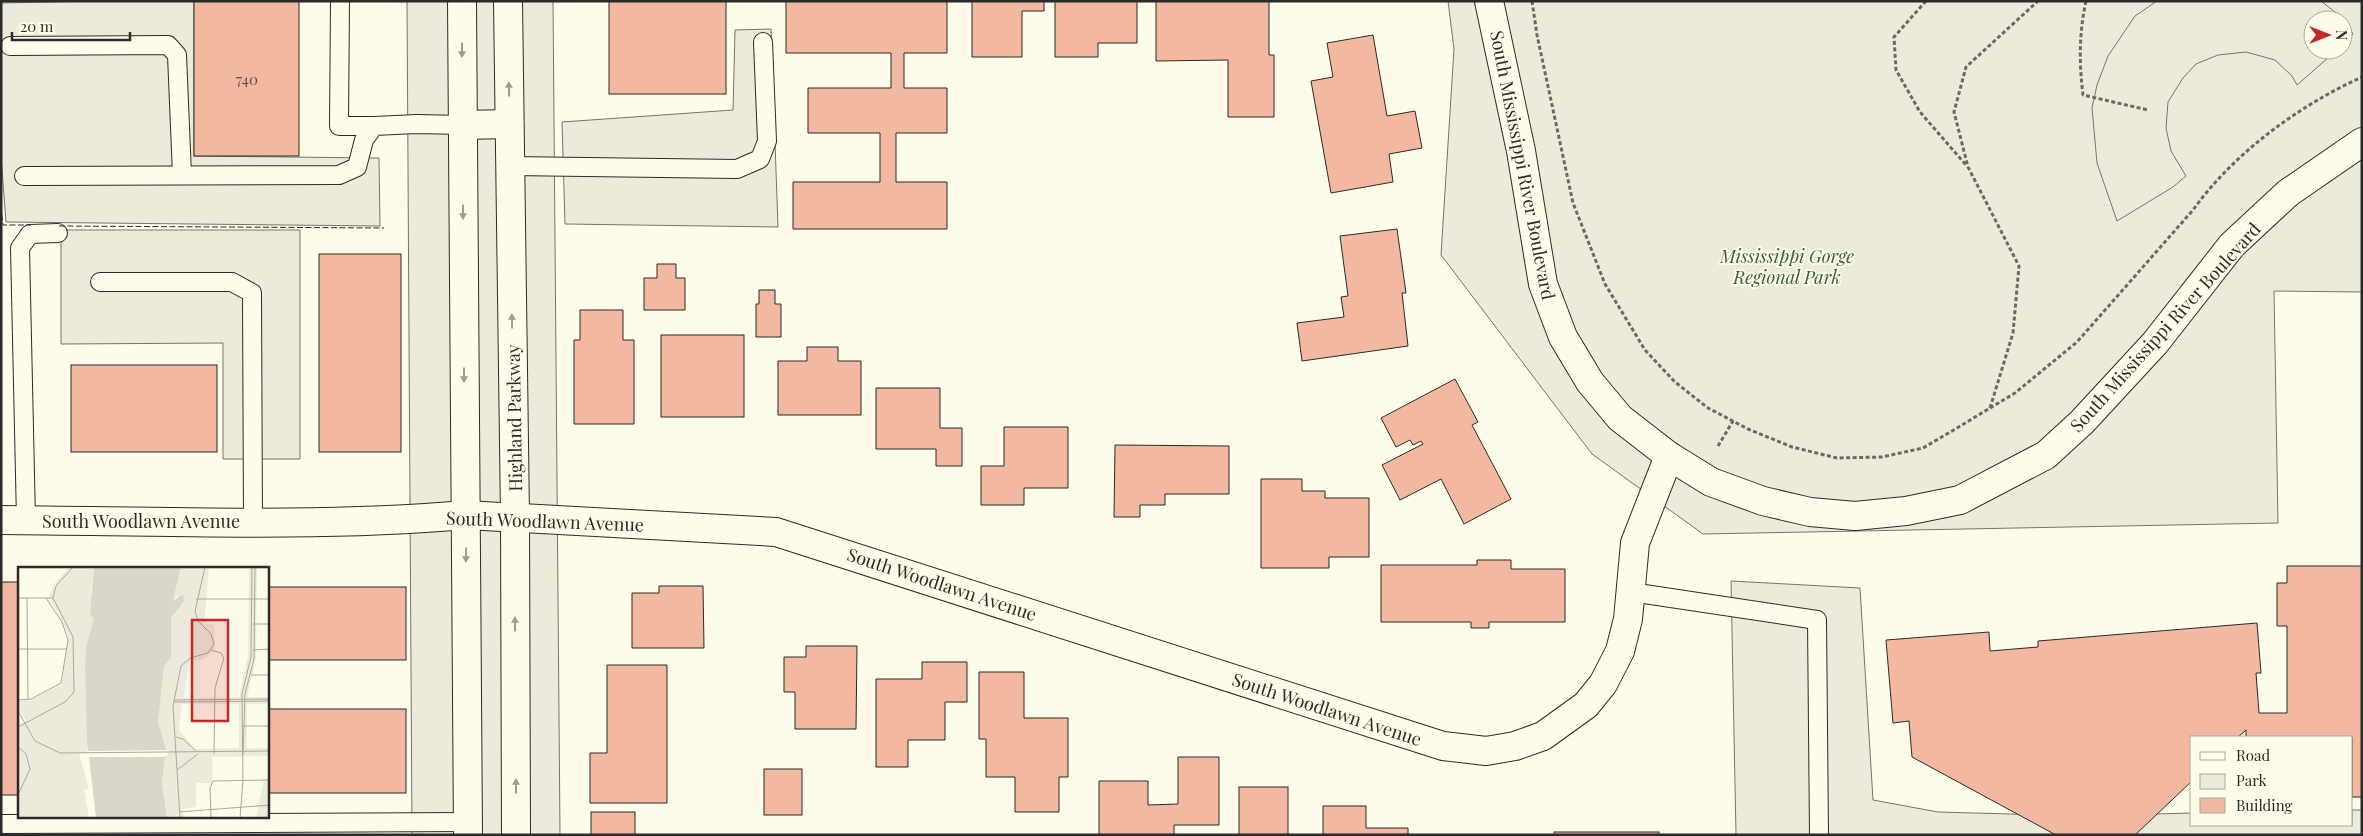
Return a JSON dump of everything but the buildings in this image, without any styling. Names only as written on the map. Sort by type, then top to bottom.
[{"type":"street","points":[[462,1],[468,828]]},
{"type":"street","name":"Highland Parkway","points":[[508,1],[515,517],[516,835]]},
{"type":"street","name":"South Mississippi River Boulevard","points":[[1489,1],[1521,151],[1543,284],[1563,337],[1590,382],[1620,418],[1669,456],[1711,482],[1764,501],[1810,512],[1856,516],[1906,511],[1960,500],[2039,459],[2064,440],[2154,343],[2232,245],[2288,193],[2362,142]]},
{"type":"street","points":[[462,125],[509,124]]},
{"type":"street","name":"South Woodlawn Avenue","points":[[13,520],[253,522],[422,519],[466,515],[776,532],[1443,746],[1486,751],[1515,746],[1543,736],[1586,705],[1604,684],[1620,651],[1628,619],[1635,542],[1669,456]]},
{"type":"lane","points":[[340,1],[339,126],[462,125]]},
{"type":"lane","points":[[510,166],[736,169],[760,159],[767,141],[763,42]]},
{"type":"lane","points":[[10,46],[168,45],[177,55],[182,175]]},
{"type":"lane","points":[[24,176],[339,175],[356,167],[364,140],[374,126]]},
{"type":"lane","points":[[13,520],[20,248],[30,234],[58,233]]},
{"type":"lane","points":[[100,282],[232,282],[252,292],[253,522]]},
{"type":"lane","points":[[1631,592],[1817,620],[1820,835]]},
{"type":"lane","points":[[1,824],[468,828]]},
{"type":"path","points":[[1532,1],[1537,35],[1574,203],[1605,284],[1645,350],[1675,382],[1708,408],[1748,429],[1792,448],[1837,458],[1882,457],[1923,448],[2015,393],[2078,342],[2193,210],[2208,189],[2260,141],[2322,97],[2362,77]]},
{"type":"path","points":[[1926,1],[1894,37],[1896,70],[1920,112],[1968,167]]},
{"type":"path","points":[[1989,408],[2013,333],[2019,266],[1968,167],[1954,112],[1966,67],[2038,1]]},
{"type":"path","points":[[2086,1],[2082,18],[2079,56],[2083,95],[2148,110]]},
{"type":"green space","points":[[407,1],[553,1],[560,835],[412,835]]},
{"type":"green space","name":"Mississippi Gorge Regional Park","points":[[1448,1],[2362,1],[2362,292],[2274,291],[2278,523],[1703,534],[1592,454],[1441,255],[1454,49]]},
{"type":"shaded area","points":[[194,1],[194,156],[379,158],[380,226],[6,222],[1,156],[1,3]]},
{"type":"shaded area","points":[[2157,1],[2321,1],[2332,10],[2303,10],[2303,60],[2326,60],[2297,85],[2292,76],[2275,60],[2246,52],[2218,55],[2196,64],[2183,78],[2168,102],[2166,128],[2171,151],[2186,176],[2173,187],[2117,221],[2097,163],[2092,108],[2097,85],[2108,56],[2135,16]]},
{"type":"shaded area","points":[[771,29],[778,227],[565,224],[562,122],[733,110],[735,30]]},
{"type":"shaded area","points":[[61,230],[300,230],[300,459],[223,459],[223,343],[61,344]]},
{"type":"shaded area","points":[[1731,581],[1860,588],[1873,800],[1938,812],[2083,816],[2190,813],[2190,826],[2353,826],[2353,810],[2362,810],[2362,835],[1736,835]]},
{"type":"fence","points":[[1,206],[3,225],[31,225]]},
{"type":"fence","points":[[59,226],[384,228]]}]
